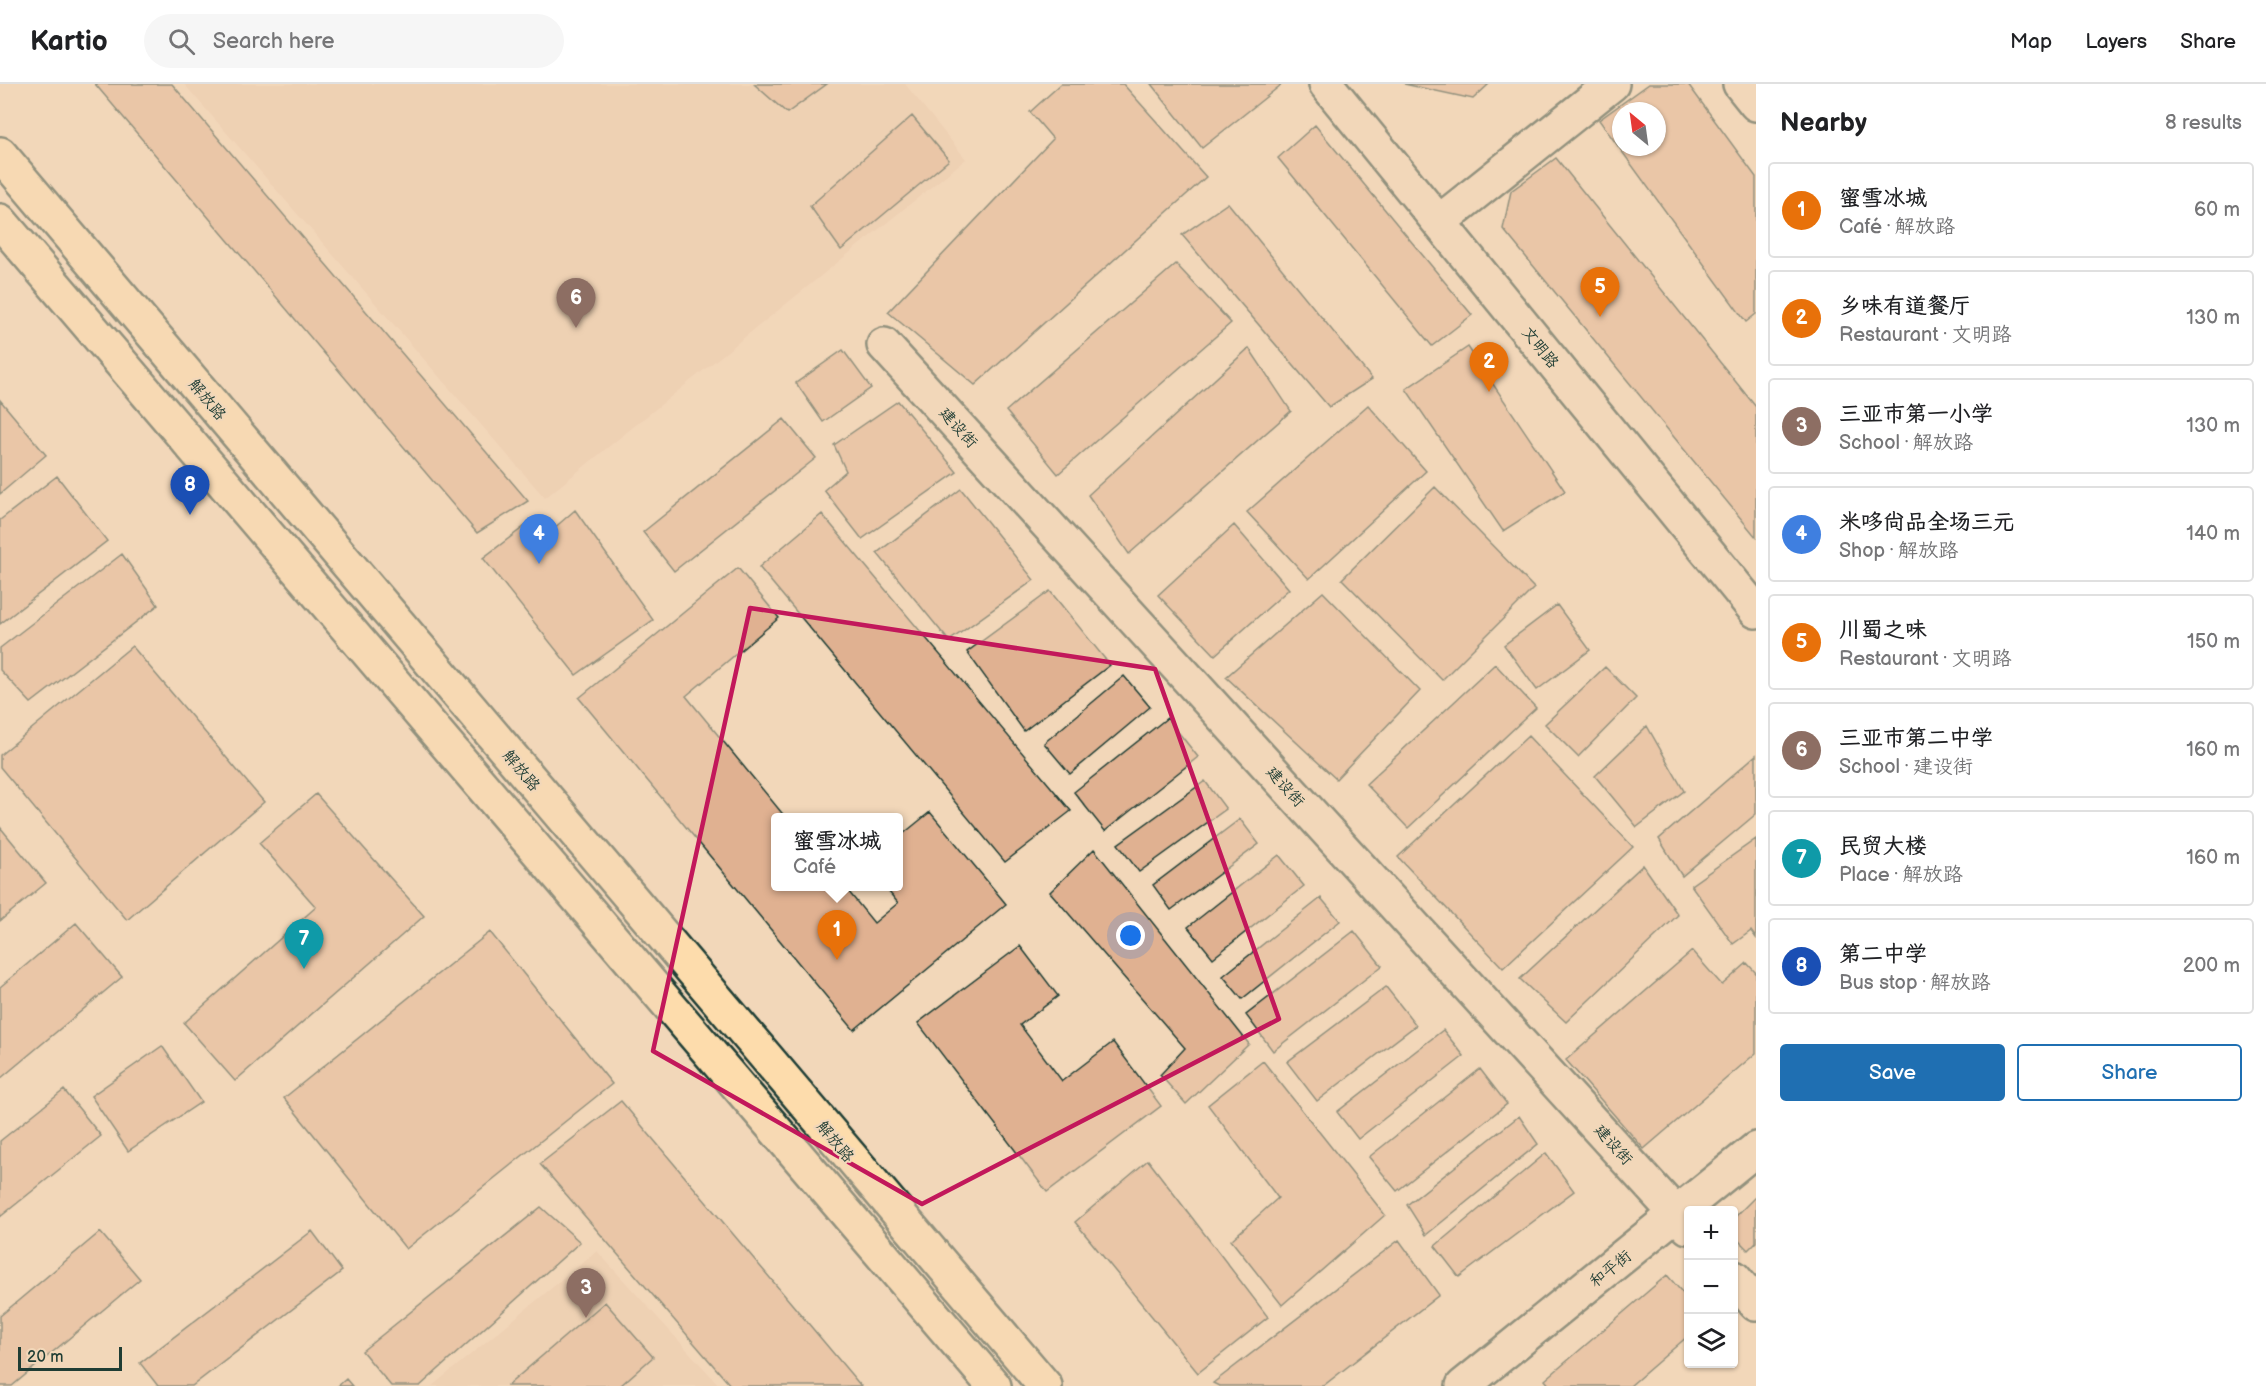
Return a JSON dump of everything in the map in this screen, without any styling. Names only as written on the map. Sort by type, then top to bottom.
[{"type":"main road","points":[[0,210],[9,167]]},
{"type":"main road","name":"解放路","points":[[9,167],[1045,1386]]},
{"type":"main road","points":[[0,221],[994,1386]]},
{"type":"street","name":"文明路","points":[[1326,84],[1756,611]]},
{"type":"street","points":[[1439,222],[1612,84]]},
{"type":"street","points":[[1740,84],[1756,104]]},
{"type":"street","name":"建设街","points":[[884,345],[1683,1220]]},
{"type":"street","name":"和平街","points":[[1463,1386],[1683,1220],[1756,1149]]},
{"type":"street","points":[[1738,1283],[1756,1304]]},
{"type":"highlighted area","points":[[750,608],[1155,669],[1279,1019],[922,1204],[653,1051]]},
{"type":"shaded area","points":[[184,84],[905,84],[966,159],[545,498]]},
{"type":"shaded area","points":[[597,1251],[720,1386],[432,1386]]},
{"type":"building","points":[[95,84],[172,84],[528,501],[477,533]]},
{"type":"building","points":[[754,84],[827,84],[787,113]]},
{"type":"building","points":[[1061,84],[1123,84],[1206,177],[975,385],[888,312],[1053,139],[1030,112]]},
{"type":"building","points":[[1151,84],[1280,84],[1281,85],[1202,148]]},
{"type":"building","points":[[1404,84],[1489,84],[1473,99]]},
{"type":"building","points":[[1649,84],[1688,84],[1756,177],[1756,314],[1746,322],[1625,156],[1666,156],[1666,102],[1624,102]]},
{"type":"building","points":[[1612,111],[1612,138],[1599,120]]},
{"type":"building","points":[[912,116],[949,160],[841,250],[810,206]]},
{"type":"building","points":[[1315,125],[1472,315],[1432,346],[1278,158]]},
{"type":"building","points":[[1556,158],[1756,407],[1756,537],[1503,229],[1511,191]]},
{"type":"building","points":[[1228,203],[1372,379],[1329,407],[1182,235]]},
{"type":"building","points":[[1176,264],[1231,323],[1058,474],[1006,411]]},
{"type":"building","points":[[1468,347],[1565,491],[1503,531],[1406,389]]},
{"type":"building","points":[[1249,348],[1291,411],[1129,554],[1088,495]]},
{"type":"building","points":[[843,350],[871,388],[823,422],[796,383]]},
{"type":"building","points":[[0,400],[46,455],[0,494]]},
{"type":"building","points":[[898,401],[957,472],[862,539],[824,490],[846,471],[834,445]]},
{"type":"building","points":[[1368,405],[1426,471],[1309,579],[1247,512]]},
{"type":"building","points":[[784,419],[816,458],[674,571],[643,532]]},
{"type":"building","points":[[57,476],[107,541],[0,624],[0,520]]},
{"type":"building","points":[[1435,487],[1534,588],[1442,680],[1342,579]]},
{"type":"building","points":[[961,489],[1034,580],[949,641],[877,553]]},
{"type":"building","points":[[575,510],[653,620],[576,675],[483,558],[525,526],[537,543]]},
{"type":"building","points":[[822,514],[1071,811],[1005,862],[759,567]]},
{"type":"building","points":[[1234,525],[1289,589],[1215,655],[1158,595]]},
{"type":"building","points":[[122,554],[158,605],[31,703],[0,670],[0,648]]},
{"type":"building","points":[[738,568],[779,618],[686,696],[782,813],[771,813],[771,891],[848,891],[874,923],[898,903],[888,891],[903,891],[903,834],[930,812],[1006,904],[854,1030],[579,698]]},
{"type":"building","points":[[1050,591],[1110,665],[1024,731],[967,652]]},
{"type":"building","points":[[1323,592],[1420,691],[1336,779],[1226,677]]},
{"type":"building","points":[[1557,605],[1590,650],[1537,690],[1504,645]]},
{"type":"building","points":[[132,646],[264,802],[127,920],[0,767],[0,755]]},
{"type":"building","points":[[1495,664],[1536,708],[1408,828],[1366,784]]},
{"type":"building","points":[[1605,667],[1636,698],[1578,757],[1545,724]]},
{"type":"building","points":[[1124,676],[1150,707],[1070,774],[1044,743]]},
{"type":"building","points":[[1167,718],[1198,757],[1105,831],[1074,792]]},
{"type":"building","points":[[1647,726],[1684,791],[1637,827],[1595,776]]},
{"type":"building","points":[[1528,736],[1633,847],[1503,968],[1398,857]]},
{"type":"building","points":[[1756,755],[1756,814],[1682,876],[1659,839]]},
{"type":"building","points":[[1205,781],[1226,809],[1139,872],[1118,844]]},
{"type":"building","points":[[316,794],[424,916],[235,1081],[184,1023],[316,907],[259,843]]},
{"type":"building","points":[[1240,819],[1259,844],[1171,910],[1153,885]]},
{"type":"building","points":[[0,827],[46,883],[0,921]]},
{"type":"building","points":[[1756,839],[1756,938],[1751,931],[1733,944],[1691,885]]},
{"type":"building","points":[[1094,849],[1249,1044],[1186,1104],[1160,1075],[1185,1048],[1050,892]]},
{"type":"building","points":[[1279,855],[1304,886],[1213,958],[1188,927]]},
{"type":"building","points":[[1643,865],[1678,915],[1566,1022],[1520,979]]},
{"type":"building","points":[[1321,898],[1340,921],[1242,999],[1223,976]]},
{"type":"building","points":[[76,923],[122,977],[0,1079],[0,987]]},
{"type":"building","points":[[1354,931],[1382,966],[1273,1051],[1246,1015]]},
{"type":"building","points":[[490,932],[612,1084],[406,1249],[284,1098]]},
{"type":"building","points":[[1020,946],[1058,996],[1020,1025],[1062,1081],[1113,1042],[1161,1106],[1047,1192],[918,1023]]},
{"type":"building","points":[[1692,951],[1722,985],[1747,963],[1756,973],[1756,1053],[1644,1149],[1566,1060]]},
{"type":"building","points":[[1386,987],[1416,1025],[1317,1101],[1287,1062]]},
{"type":"building","points":[[1443,1030],[1464,1056],[1358,1139],[1337,1112]]},
{"type":"building","points":[[162,1046],[201,1102],[128,1151],[91,1096]]},
{"type":"building","points":[[1263,1061],[1385,1215],[1282,1305],[1231,1240],[1278,1198],[1208,1105]]},
{"type":"building","points":[[1480,1069],[1507,1104],[1397,1191],[1369,1157]]},
{"type":"building","points":[[64,1090],[101,1136],[0,1217],[0,1141]]},
{"type":"building","points":[[621,1101],[861,1386],[731,1386],[540,1164]]},
{"type":"building","points":[[1519,1116],[1538,1144],[1426,1235],[1407,1205]]},
{"type":"building","points":[[1546,1153],[1574,1191],[1459,1277],[1435,1246]]},
{"type":"building","points":[[1148,1160],[1268,1317],[1198,1373],[1075,1222]]},
{"type":"building","points":[[1756,1196],[1756,1242],[1748,1250],[1738,1240],[1738,1214]]},
{"type":"building","points":[[541,1207],[580,1242],[420,1386],[391,1386],[362,1351]]},
{"type":"building","points":[[312,1231],[342,1271],[192,1386],[158,1386],[140,1363]]},
{"type":"building","points":[[100,1232],[140,1279],[12,1386],[0,1386],[0,1316]]},
{"type":"building","points":[[1399,1240],[1439,1295],[1323,1386],[1219,1386],[1213,1383]]},
{"type":"building","points":[[1667,1275],[1684,1294],[1684,1339],[1630,1386],[1550,1386],[1545,1380]]},
{"type":"building","points":[[605,1302],[653,1357],[620,1386],[507,1386]]},
{"type":"building","points":[[346,1379],[352,1386],[338,1386]]},
{"type":"place","name":"川蜀之味","points":[[1600,317]]},
{"type":"place","name":"三亚市第二中学","points":[[576,328]]},
{"type":"place","name":"乡味有道餐厅","points":[[1489,392]]},
{"type":"place","name":"第二中学","points":[[190,515]]},
{"type":"place","name":"米哆尚品全场三元","points":[[539,564]]},
{"type":"place","name":"蜜雪冰城","points":[[837,960]]},
{"type":"place","name":"民贸大楼","points":[[304,969]]},
{"type":"place","name":"三亚市第一小学","points":[[586,1318]]}]
